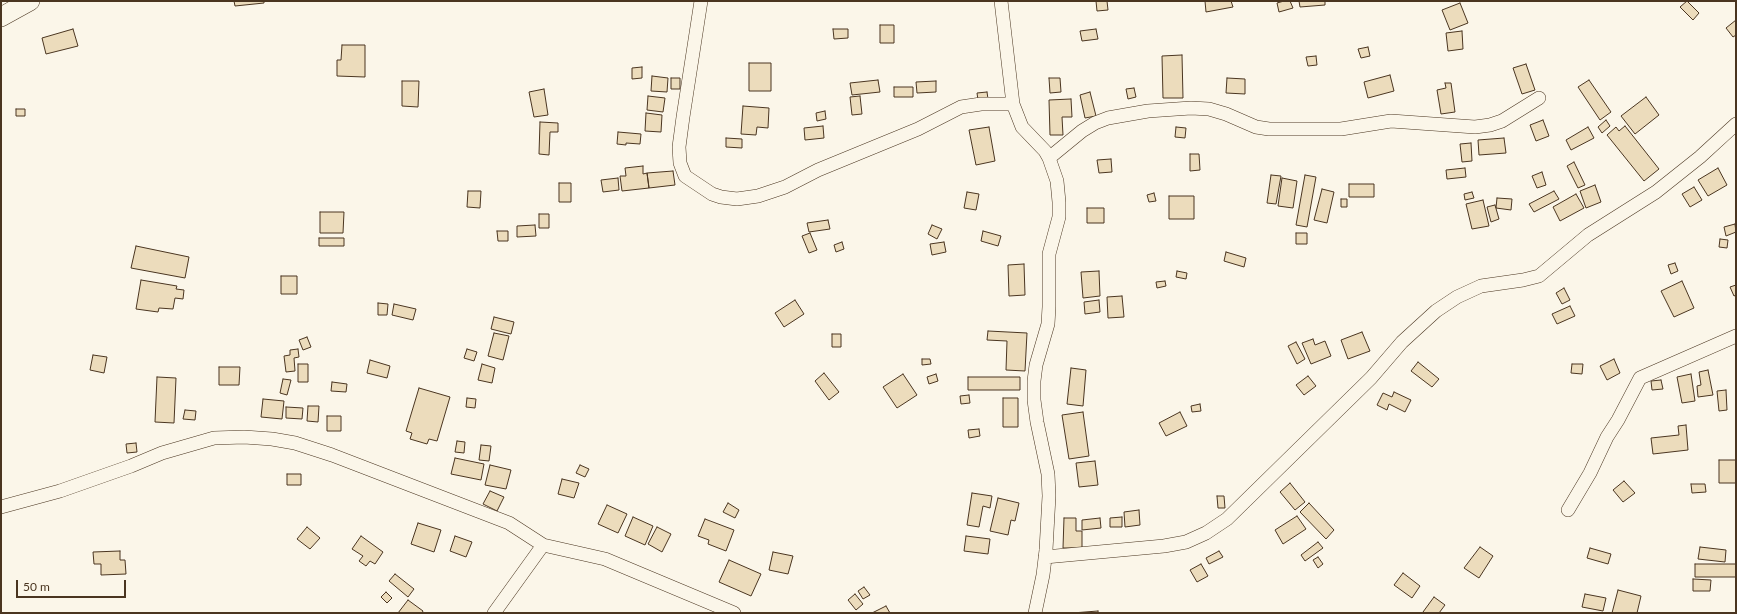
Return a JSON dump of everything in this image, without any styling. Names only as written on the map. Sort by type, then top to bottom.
[{"type":"street","points":[[1,17],[30,1]]},
{"type":"street","points":[[701,1],[679,147],[680,163],[685,176],[716,196],[737,199],[758,196],[785,187],[818,170],[918,129],[960,107],[981,104],[1013,104]]},
{"type":"street","points":[[1001,1],[1013,104],[1022,127],[1045,151],[1049,158],[1057,181],[1059,202],[1058,217],[1048,254],[1050,307],[1048,324],[1036,366],[1034,381],[1034,400],[1048,474],[1049,496],[1045,557],[1035,613]]},
{"type":"street","points":[[1049,158],[1095,123],[1108,118],[1148,111],[1191,108],[1209,109],[1226,114],[1256,127],[1269,129],[1341,129],[1391,121],[1475,127],[1490,125],[1502,121],[1539,98]]},
{"type":"street","points":[[1045,557],[1164,546],[1186,542],[1206,533],[1227,519],[1371,378],[1402,342],[1436,311],[1457,297],[1481,286],[1523,280],[1539,276],[1588,235],[1656,192],[1700,157],[1736,124]]},
{"type":"street","points":[[1568,510],[1590,473],[1607,437],[1618,420],[1640,378],[1736,336]]},
{"type":"street","points":[[1,507],[60,491],[131,466],[162,453],[214,438],[244,437],[272,439],[295,443],[332,455],[509,523],[543,545],[605,560],[734,613]]},
{"type":"street","points":[[494,613],[543,545]]},
{"type":"building","points":[[234,1],[264,1],[264,3],[235,6]]},
{"type":"building","points":[[1096,1],[1107,1],[1108,10],[1097,11]]},
{"type":"building","points":[[1205,1],[1231,1],[1233,7],[1206,12]]},
{"type":"building","points":[[1290,1],[1293,8],[1279,12],[1277,3]]},
{"type":"building","points":[[1299,1],[1325,1],[1325,5],[1300,7]]},
{"type":"building","points":[[1687,1],[1699,13],[1693,20],[1680,7]]},
{"type":"building","points":[[1460,3],[1468,23],[1450,30],[1442,10]]},
{"type":"building","points":[[1736,20],[1736,35],[1733,37],[1726,28]]},
{"type":"building","points":[[880,25],[894,25],[894,43],[880,43]]},
{"type":"building","points":[[73,29],[78,46],[46,54],[42,38]]},
{"type":"building","points":[[833,29],[848,29],[848,38],[834,39]]},
{"type":"building","points":[[1096,29],[1098,39],[1082,41],[1080,31]]},
{"type":"building","points":[[1462,31],[1463,49],[1448,51],[1446,33]]},
{"type":"building","points":[[342,45],[365,45],[365,77],[337,76],[337,60],[341,60]]},
{"type":"building","points":[[1368,47],[1370,56],[1361,58],[1358,49]]},
{"type":"building","points":[[1182,55],[1183,98],[1163,98],[1162,56]]},
{"type":"building","points":[[1316,56],[1317,65],[1308,66],[1306,57]]},
{"type":"building","points":[[749,63],[771,63],[771,91],[749,91]]},
{"type":"building","points":[[1526,64],[1535,90],[1522,94],[1513,68]]},
{"type":"building","points":[[642,67],[642,78],[632,79],[632,68]]},
{"type":"building","points":[[1390,75],[1394,91],[1368,98],[1364,82]]},
{"type":"building","points":[[652,76],[668,78],[667,92],[651,91]]},
{"type":"building","points":[[671,78],[680,78],[680,89],[671,89]]},
{"type":"building","points":[[1049,78],[1060,78],[1061,92],[1050,93]]},
{"type":"building","points":[[1227,78],[1245,79],[1245,94],[1226,93]]},
{"type":"building","points":[[878,80],[880,92],[852,95],[850,83]]},
{"type":"building","points":[[1589,80],[1611,112],[1600,120],[1578,87]]},
{"type":"building","points":[[402,81],[419,81],[418,107],[402,106]]},
{"type":"building","points":[[936,81],[936,92],[917,93],[916,82]]},
{"type":"building","points":[[1445,83],[1451,83],[1455,112],[1441,114],[1437,90],[1446,88]]},
{"type":"building","points":[[894,87],[913,87],[913,97],[894,97]]},
{"type":"building","points":[[1134,88],[1136,97],[1128,99],[1126,89]]},
{"type":"building","points":[[544,89],[548,115],[534,117],[529,92]]},
{"type":"building","points":[[987,92],[988,99],[978,100],[977,93]]},
{"type":"building","points":[[1090,92],[1096,116],[1085,118],[1080,95]]},
{"type":"building","points":[[648,96],[665,98],[663,112],[647,110]]},
{"type":"building","points":[[860,96],[862,114],[852,115],[850,97]]},
{"type":"building","points":[[1646,97],[1659,115],[1635,134],[1621,116]]},
{"type":"building","points":[[1071,99],[1072,117],[1062,117],[1063,135],[1050,135],[1049,100]]},
{"type":"building","points":[[743,106],[769,108],[768,128],[757,127],[756,135],[741,134]]},
{"type":"building","points":[[16,109],[25,109],[25,116],[16,116]]},
{"type":"building","points":[[825,111],[826,119],[817,121],[816,113]]},
{"type":"building","points":[[646,113],[662,115],[661,132],[645,131]]},
{"type":"building","points":[[1543,120],[1549,136],[1536,141],[1530,125]]},
{"type":"building","points":[[1606,120],[1610,126],[1602,133],[1598,127]]},
{"type":"building","points":[[540,122],[558,123],[558,132],[550,132],[549,155],[539,154]]},
{"type":"building","points":[[823,126],[824,138],[805,140],[804,128]]},
{"type":"building","points":[[1625,126],[1659,169],[1644,181],[1607,135],[1616,127],[1619,131]]},
{"type":"building","points":[[989,127],[995,161],[976,165],[969,130]]},
{"type":"building","points":[[1176,127],[1186,128],[1185,138],[1175,137]]},
{"type":"building","points":[[1588,127],[1594,138],[1571,150],[1566,140]]},
{"type":"building","points":[[618,132],[641,134],[640,144],[617,144]]},
{"type":"building","points":[[726,138],[742,139],[742,148],[726,147]]},
{"type":"building","points":[[1504,138],[1506,153],[1479,155],[1478,140]]},
{"type":"building","points":[[1471,143],[1472,161],[1462,162],[1460,144]]},
{"type":"building","points":[[1190,154],[1199,154],[1200,170],[1190,171]]},
{"type":"building","points":[[1111,159],[1112,172],[1099,173],[1097,160]]},
{"type":"building","points":[[1574,162],[1585,185],[1578,188],[1567,166]]},
{"type":"building","points":[[643,166],[643,174],[647,173],[649,188],[622,191],[620,176],[626,176],[625,168]]},
{"type":"building","points":[[1465,168],[1466,177],[1447,179],[1446,170]]},
{"type":"building","points":[[1718,168],[1727,185],[1708,196],[1698,180]]},
{"type":"building","points":[[673,171],[675,185],[649,188],[647,173]]},
{"type":"building","points":[[1542,172],[1546,185],[1537,188],[1532,176]]},
{"type":"building","points":[[1271,175],[1281,176],[1276,204],[1267,203]]},
{"type":"building","points":[[1305,175],[1316,177],[1307,227],[1296,225]]},
{"type":"building","points":[[618,178],[619,190],[603,192],[601,180]]},
{"type":"building","points":[[1282,178],[1297,181],[1293,208],[1278,206]]},
{"type":"building","points":[[559,183],[571,183],[571,202],[559,202]]},
{"type":"building","points":[[1349,184],[1374,184],[1374,197],[1349,197]]},
{"type":"building","points":[[1595,185],[1601,202],[1586,208],[1580,191]]},
{"type":"building","points":[[1694,187],[1702,200],[1690,207],[1682,194]]},
{"type":"building","points":[[1322,189],[1334,192],[1327,223],[1314,220]]},
{"type":"building","points":[[468,191],[481,191],[480,208],[467,207]]},
{"type":"building","points":[[1554,191],[1559,199],[1534,212],[1529,204]]},
{"type":"building","points":[[967,192],[979,194],[976,210],[964,208]]},
{"type":"building","points":[[1472,192],[1474,198],[1465,200],[1464,194]]},
{"type":"building","points":[[1154,193],[1156,201],[1149,202],[1147,195]]},
{"type":"building","points":[[1576,194],[1584,208],[1560,221],[1553,207]]},
{"type":"building","points":[[1169,196],[1194,196],[1194,219],[1169,219]]},
{"type":"building","points":[[1497,198],[1512,199],[1511,210],[1496,208]]},
{"type":"building","points":[[1341,199],[1347,199],[1347,207],[1341,207]]},
{"type":"building","points":[[1483,200],[1489,226],[1472,229],[1466,204]]},
{"type":"building","points":[[1495,205],[1499,219],[1491,222],[1487,207]]},
{"type":"building","points":[[1087,208],[1104,208],[1104,223],[1087,223]]},
{"type":"building","points":[[320,212],[344,212],[343,233],[320,233]]},
{"type":"building","points":[[539,214],[549,214],[549,228],[539,228]]},
{"type":"building","points":[[828,220],[830,229],[809,232],[807,223]]},
{"type":"building","points":[[1735,224],[1736,232],[1726,236],[1724,227]]},
{"type":"building","points":[[535,225],[536,236],[517,237],[517,226]]},
{"type":"building","points":[[932,225],[942,229],[937,239],[928,234]]},
{"type":"building","points":[[497,231],[508,231],[508,241],[498,241]]},
{"type":"building","points":[[983,231],[1001,236],[998,246],[981,241]]},
{"type":"building","points":[[810,233],[817,250],[809,253],[802,236]]},
{"type":"building","points":[[1296,233],[1307,233],[1307,244],[1296,244]]},
{"type":"building","points":[[319,238],[344,238],[344,246],[319,246]]},
{"type":"building","points":[[1720,239],[1728,240],[1727,248],[1719,247]]},
{"type":"building","points":[[842,242],[844,249],[836,252],[834,245]]},
{"type":"building","points":[[944,242],[946,252],[932,255],[930,244]]},
{"type":"building","points":[[136,246],[189,257],[185,278],[131,268]]},
{"type":"building","points":[[1226,252],[1246,258],[1244,267],[1224,261]]},
{"type":"building","points":[[1675,263],[1678,271],[1671,274],[1668,265]]},
{"type":"building","points":[[1024,264],[1025,295],[1009,296],[1008,265]]},
{"type":"building","points":[[1099,271],[1100,296],[1083,298],[1081,272]]},
{"type":"building","points":[[1177,271],[1187,273],[1186,279],[1176,277]]},
{"type":"building","points":[[281,276],[297,276],[297,294],[281,294]]},
{"type":"building","points":[[141,280],[177,286],[176,289],[184,290],[183,299],[175,298],[173,309],[159,308],[158,312],[136,309]]},
{"type":"building","points":[[1165,281],[1166,286],[1157,288],[1156,282]]},
{"type":"building","points":[[1682,281],[1694,308],[1674,317],[1661,291]]},
{"type":"building","points":[[1736,285],[1736,295],[1734,296],[1730,287]]},
{"type":"building","points":[[1564,288],[1570,300],[1562,304],[1556,293]]},
{"type":"building","points":[[1122,296],[1124,317],[1108,318],[1107,297]]},
{"type":"building","points":[[795,300],[804,314],[784,327],[775,313]]},
{"type":"building","points":[[1099,300],[1100,312],[1085,314],[1084,302]]},
{"type":"building","points":[[378,303],[388,304],[387,315],[378,315]]},
{"type":"building","points":[[394,304],[416,309],[413,320],[392,315]]},
{"type":"building","points":[[1570,306],[1575,316],[1557,324],[1552,314]]},
{"type":"building","points":[[494,317],[514,322],[511,334],[491,329]]},
{"type":"building","points":[[988,331],[1027,333],[1025,371],[1006,370],[1007,341],[987,340]]},
{"type":"building","points":[[1362,332],[1370,351],[1348,359],[1341,340]]},
{"type":"building","points":[[494,333],[509,336],[503,360],[488,356]]},
{"type":"building","points":[[832,334],[841,334],[841,347],[832,347]]},
{"type":"building","points":[[307,337],[311,347],[303,350],[299,340]]},
{"type":"building","points":[[1313,339],[1315,345],[1325,341],[1331,356],[1311,364],[1302,343]]},
{"type":"building","points":[[1296,342],[1305,359],[1297,364],[1288,346]]},
{"type":"building","points":[[298,349],[299,357],[294,358],[295,371],[286,372],[284,356],[290,355],[290,350]]},
{"type":"building","points":[[467,349],[477,352],[474,361],[464,358]]},
{"type":"building","points":[[93,355],[107,357],[104,373],[90,370]]},
{"type":"building","points":[[922,359],[930,359],[931,364],[922,365]]},
{"type":"building","points":[[1614,359],[1620,373],[1607,380],[1600,366]]},
{"type":"building","points":[[370,360],[390,366],[387,378],[367,373]]},
{"type":"building","points":[[1418,362],[1439,379],[1432,387],[1411,371]]},
{"type":"building","points":[[298,364],[308,364],[308,382],[298,382]]},
{"type":"building","points":[[482,364],[495,368],[492,383],[478,380]]},
{"type":"building","points":[[1572,364],[1583,364],[1582,374],[1571,373]]},
{"type":"building","points":[[219,367],[240,367],[239,385],[219,385]]},
{"type":"building","points":[[1071,368],[1086,370],[1083,406],[1067,404]]},
{"type":"building","points":[[1708,370],[1713,395],[1698,397],[1697,386],[1701,385],[1699,372]]},
{"type":"building","points":[[824,373],[839,392],[829,400],[815,381]]},
{"type":"building","points":[[903,374],[917,395],[897,408],[883,387]]},
{"type":"building","points":[[936,374],[938,381],[929,384],[927,377]]},
{"type":"building","points":[[1691,374],[1695,401],[1682,403],[1677,377]]},
{"type":"building","points":[[1308,376],[1316,386],[1304,395],[1296,385]]},
{"type":"building","points":[[157,377],[176,378],[174,423],[155,422]]},
{"type":"building","points":[[968,377],[1020,377],[1020,390],[968,390]]},
{"type":"building","points":[[283,379],[291,380],[287,395],[280,393]]},
{"type":"building","points":[[1661,380],[1663,389],[1652,390],[1651,381]]},
{"type":"building","points":[[332,382],[347,384],[346,392],[331,391]]},
{"type":"building","points":[[419,388],[450,397],[437,441],[429,439],[427,444],[410,439],[412,433],[406,431]]},
{"type":"building","points":[[1726,390],[1727,410],[1719,411],[1717,391]]},
{"type":"building","points":[[1394,392],[1411,400],[1405,412],[1389,404],[1387,410],[1377,405],[1383,393],[1392,397]]},
{"type":"building","points":[[969,395],[970,403],[961,404],[960,396]]},
{"type":"building","points":[[467,398],[476,399],[475,408],[466,407]]},
{"type":"building","points":[[1003,398],[1018,398],[1018,427],[1003,427]]},
{"type":"building","points":[[263,399],[284,401],[282,419],[261,417]]},
{"type":"building","points":[[1200,404],[1201,411],[1192,412],[1191,406]]},
{"type":"building","points":[[308,406],[319,406],[318,422],[307,421]]},
{"type":"building","points":[[286,407],[303,408],[302,419],[286,418]]},
{"type":"building","points":[[185,410],[196,411],[195,420],[183,419]]},
{"type":"building","points":[[1083,412],[1089,456],[1069,459],[1062,415]]},
{"type":"building","points":[[1180,412],[1187,426],[1166,436],[1159,423]]},
{"type":"building","points":[[327,416],[341,416],[341,431],[327,431]]},
{"type":"building","points":[[1686,425],[1688,450],[1653,454],[1651,438],[1679,435],[1678,426]]},
{"type":"building","points":[[979,429],[980,436],[969,438],[968,430]]},
{"type":"building","points":[[457,441],[465,442],[464,453],[455,452]]},
{"type":"building","points":[[136,443],[137,452],[127,453],[126,444]]},
{"type":"building","points":[[481,445],[491,446],[489,461],[479,460]]},
{"type":"building","points":[[455,458],[484,464],[481,480],[451,474]]},
{"type":"building","points":[[1719,460],[1736,460],[1736,483],[1719,483]]},
{"type":"building","points":[[1095,461],[1098,485],[1079,487],[1076,463]]},
{"type":"building","points":[[490,465],[511,470],[506,489],[485,485]]},
{"type":"building","points":[[580,465],[589,469],[585,477],[576,473]]},
{"type":"building","points":[[287,474],[301,474],[301,485],[287,485]]},
{"type":"building","points":[[562,479],[579,483],[574,498],[558,494]]},
{"type":"building","points":[[1624,481],[1635,493],[1623,502],[1613,490]]},
{"type":"building","points":[[1290,483],[1305,502],[1295,510],[1280,492]]},
{"type":"building","points":[[1691,484],[1705,484],[1706,492],[1692,493]]},
{"type":"building","points":[[490,491],[504,497],[497,511],[483,504]]},
{"type":"building","points":[[972,493],[992,496],[990,508],[983,506],[979,527],[967,525]]},
{"type":"building","points":[[1217,496],[1224,496],[1225,508],[1218,508]]},
{"type":"building","points":[[998,498],[1019,503],[1015,521],[1011,520],[1008,535],[990,531]]},
{"type":"building","points":[[728,503],[739,510],[735,518],[723,512]]},
{"type":"building","points":[[1309,503],[1334,530],[1326,539],[1300,512]]},
{"type":"building","points":[[607,505],[627,514],[618,533],[598,524]]},
{"type":"building","points":[[1139,510],[1140,525],[1125,527],[1124,512]]},
{"type":"building","points":[[1297,516],[1306,529],[1283,544],[1275,530]]},
{"type":"building","points":[[633,517],[653,526],[645,545],[625,536]]},
{"type":"building","points":[[1122,517],[1122,527],[1110,527],[1110,518]]},
{"type":"building","points":[[1064,518],[1076,518],[1076,531],[1082,531],[1082,548],[1063,548]]},
{"type":"building","points":[[1100,518],[1101,528],[1082,530],[1082,520]]},
{"type":"building","points":[[705,519],[734,530],[726,551],[708,544],[709,540],[698,536]]},
{"type":"building","points":[[418,523],[441,530],[434,552],[411,544]]},
{"type":"building","points":[[307,527],[320,538],[310,549],[297,539]]},
{"type":"building","points":[[657,527],[671,534],[662,552],[648,544]]},
{"type":"building","points":[[361,536],[383,552],[375,564],[370,561],[366,566],[359,561],[363,556],[352,549]]},
{"type":"building","points":[[455,536],[472,542],[466,557],[450,551]]},
{"type":"building","points":[[966,536],[990,539],[988,554],[964,551]]},
{"type":"building","points":[[1318,542],[1323,548],[1305,561],[1301,555]]},
{"type":"building","points":[[1480,547],[1493,556],[1479,578],[1464,568]]},
{"type":"building","points":[[1700,547],[1726,550],[1725,562],[1698,559]]},
{"type":"building","points":[[1590,548],[1611,554],[1608,564],[1587,558]]},
{"type":"building","points":[[120,551],[120,560],[125,560],[126,574],[101,575],[101,564],[94,564],[93,552]]},
{"type":"building","points":[[1219,551],[1223,557],[1209,564],[1206,558]]},
{"type":"building","points":[[773,552],[793,556],[788,574],[769,570]]},
{"type":"building","points":[[1318,557],[1323,564],[1318,568],[1313,560]]},
{"type":"building","points":[[729,560],[761,574],[751,596],[719,582]]},
{"type":"building","points":[[1201,564],[1208,576],[1197,582],[1190,570]]},
{"type":"building","points":[[1695,564],[1736,564],[1736,577],[1695,577]]},
{"type":"building","points":[[1403,573],[1420,586],[1412,598],[1394,585]]},
{"type":"building","points":[[395,574],[414,589],[408,597],[389,581]]},
{"type":"building","points":[[1693,579],[1711,580],[1710,591],[1693,591]]},
{"type":"building","points":[[864,587],[870,595],[863,599],[858,591]]},
{"type":"building","points":[[1618,590],[1641,596],[1637,613],[1612,613]]},
{"type":"building","points":[[386,592],[392,598],[387,603],[381,597]]},
{"type":"building","points":[[855,594],[863,604],[856,610],[848,600]]},
{"type":"building","points":[[1585,594],[1606,598],[1603,611],[1582,607]]},
{"type":"building","points":[[1434,597],[1445,605],[1439,613],[1423,612]]},
{"type":"building","points":[[408,600],[423,611],[422,613],[398,613]]},
{"type":"building","points":[[886,606],[890,613],[872,613]]},
{"type":"building","points":[[1098,611],[1098,613],[1072,613]]}]
